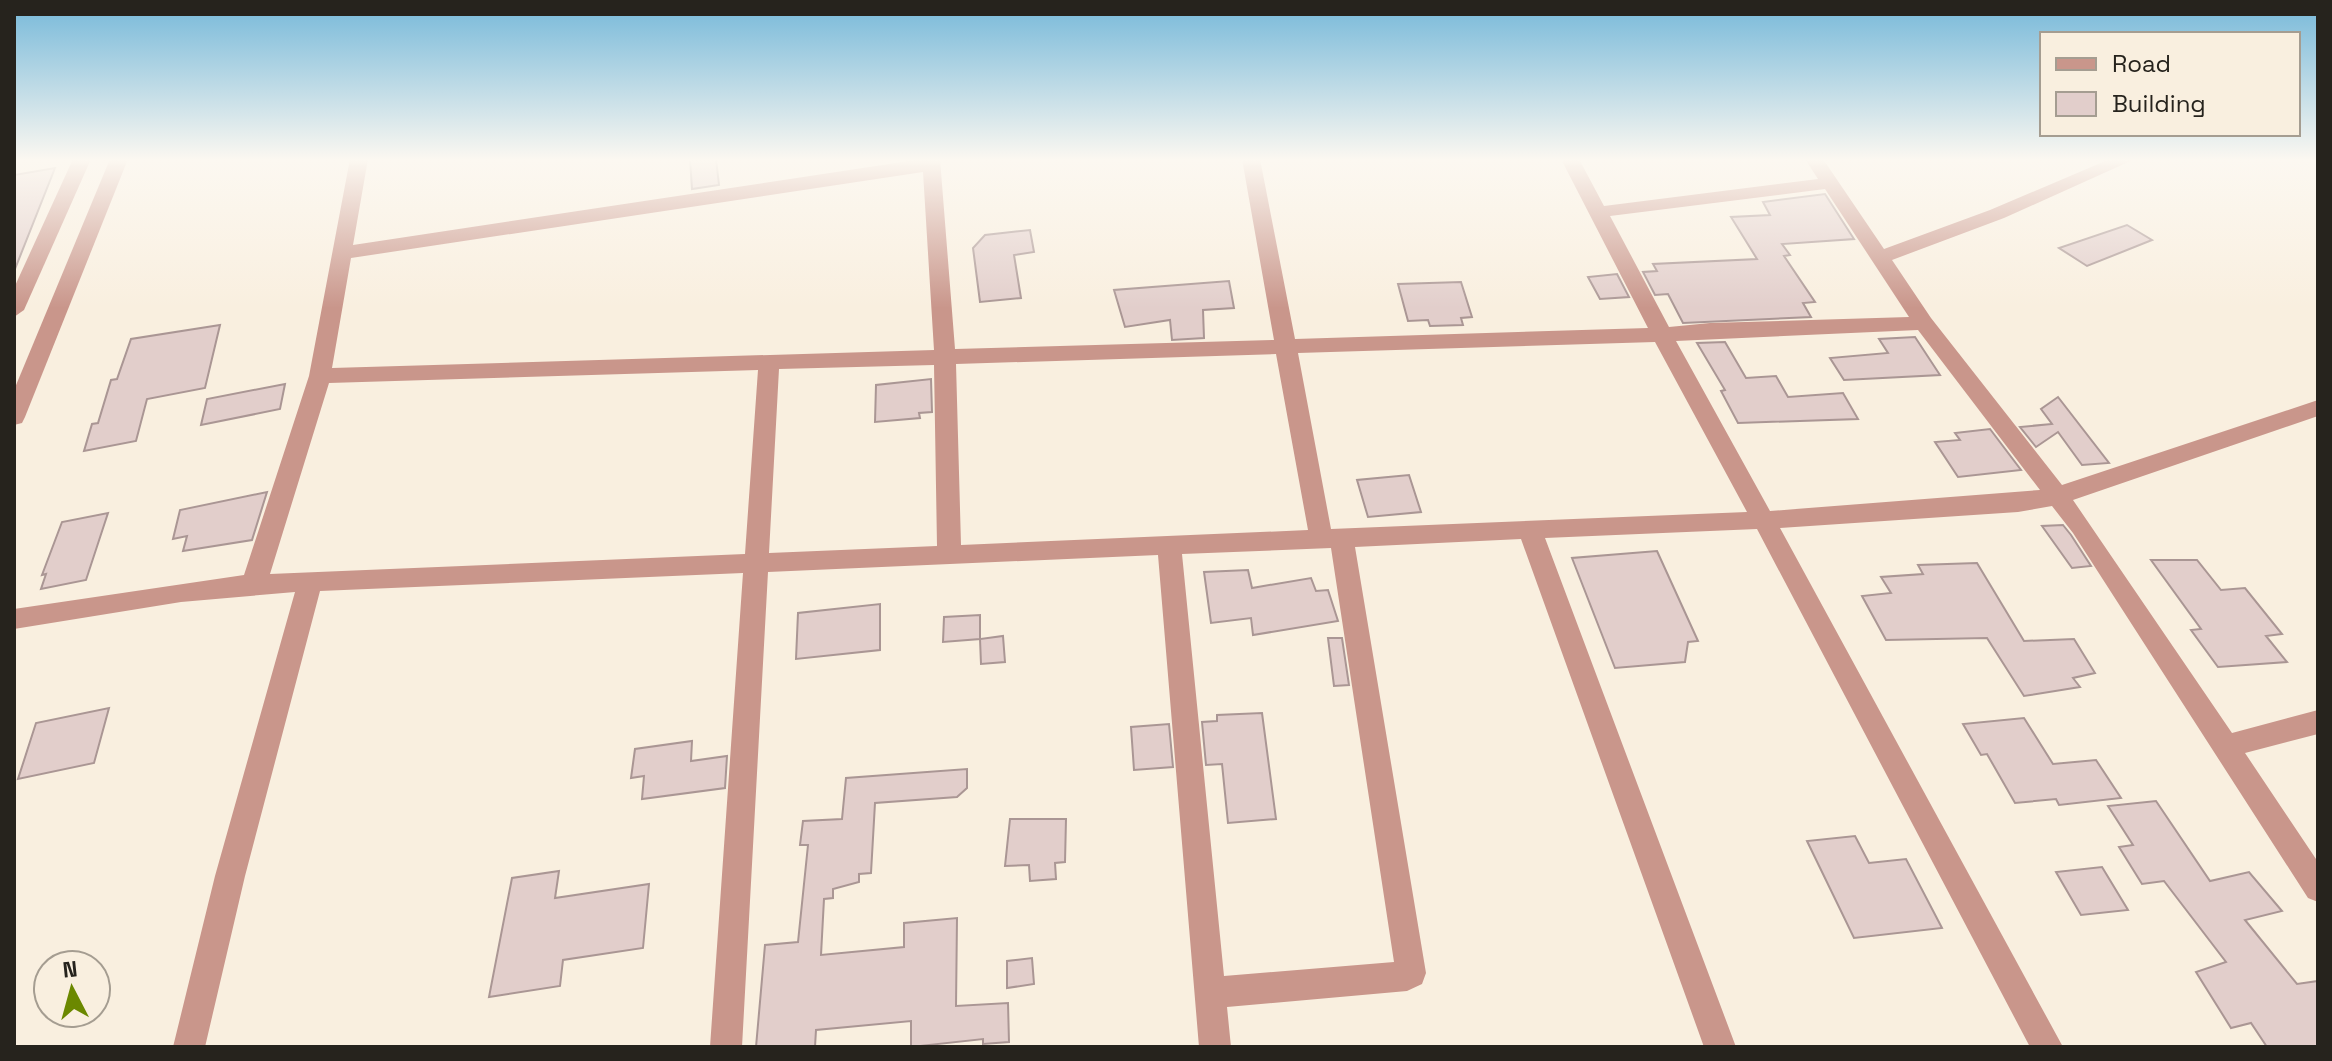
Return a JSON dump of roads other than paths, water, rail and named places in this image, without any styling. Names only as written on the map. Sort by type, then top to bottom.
[{"type":"street","points":[[14,310],[59,209]]},
{"type":"street","points":[[14,417],[99,209]]},
{"type":"street","points":[[254,584],[320,376],[351,209]]},
{"type":"street","points":[[343,253],[630,209]]},
{"type":"street","points":[[934,209],[945,358],[949,553]]},
{"type":"street","points":[[1211,993],[1407,976],[1411,973],[1331,537],[1286,346],[1260,209]]},
{"type":"street","points":[[1597,209],[1714,434],[1764,520],[2047,1047]]},
{"type":"street","points":[[1599,212],[1627,209]]},
{"type":"street","points":[[1847,209],[1924,323],[2081,527],[2318,888]]},
{"type":"street","points":[[1881,257],[2010,209]]},
{"type":"street","points":[[14,254],[41,249]]},
{"type":"street","points":[[320,376],[1664,335],[1924,323]]},
{"type":"street","points":[[726,1047],[759,561],[769,362]]},
{"type":"street","points":[[14,619],[181,592],[254,584],[1764,520],[2018,503],[2057,496],[2318,408]]},
{"type":"street","points":[[1530,530],[1720,1047]]},
{"type":"street","points":[[1169,545],[1215,1047]]},
{"type":"street","points":[[189,1047],[244,820],[310,581]]},
{"type":"street","points":[[2224,747],[2318,722]]}]
